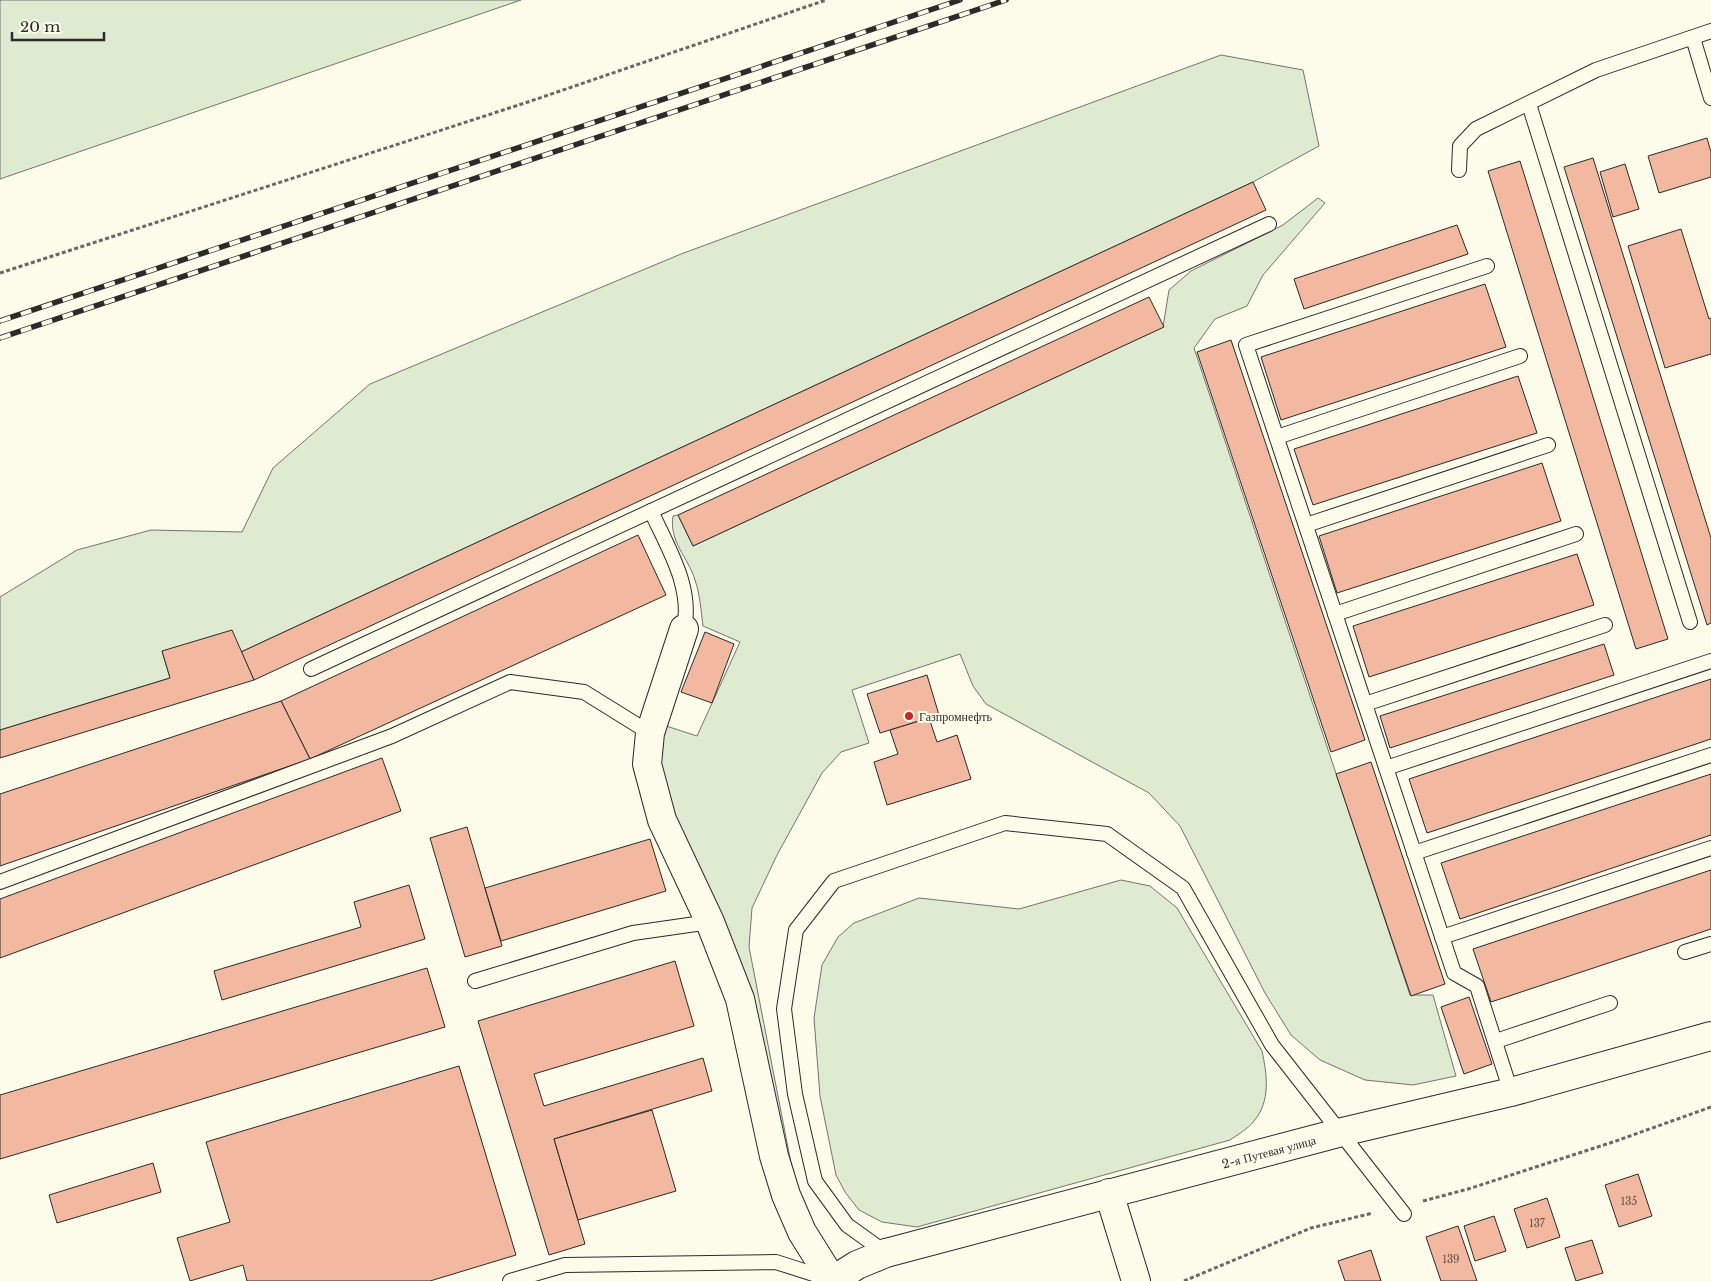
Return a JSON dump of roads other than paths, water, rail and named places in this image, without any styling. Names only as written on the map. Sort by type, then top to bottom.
[{"type":"street","points":[[684,629],[650,733],[647,764],[662,820],[710,922],[740,999],[774,1156],[786,1195],[802,1232],[832,1281]]},
{"type":"street","name":"2-я Путевая улица","points":[[832,1281],[857,1265],[886,1253],[1342,1132],[1511,1092],[1711,1036]]},
{"type":"street","points":[[1109,1193],[1136,1281]]},
{"type":"lane","points":[[1460,170],[1460,146],[1476,129],[1596,70],[1711,31]]},
{"type":"lane","points":[[1692,38],[1711,98]]},
{"type":"lane","points":[[1529,104],[1690,622]]},
{"type":"lane","points":[[311,669],[1269,224]]},
{"type":"lane","points":[[1487,266],[1246,345],[1454,973],[1477,986],[1511,1092]]},
{"type":"lane","points":[[1276,437],[1520,356]]},
{"type":"lane","points":[[1306,525],[1548,445]]},
{"type":"lane","points":[[651,511],[679,574],[686,600],[684,629]]},
{"type":"lane","points":[[1335,614],[1576,534]]},
{"type":"lane","points":[[1365,704],[1605,625]]},
{"type":"lane","points":[[1386,768],[1711,661]]},
{"type":"lane","points":[[0,882],[392,736],[510,682],[584,692],[650,733]]},
{"type":"lane","points":[[1414,853],[1711,755]]},
{"type":"lane","points":[[886,1253],[847,1225],[816,1181],[795,1094],[784,1009],[796,930],[834,881],[1005,823],[1107,834],[1183,888],[1272,1044],[1342,1132],[1401,1211]]},
{"type":"lane","points":[[1442,937],[1711,848]]},
{"type":"lane","points":[[475,981],[633,933],[710,922]]},
{"type":"lane","points":[[1685,952],[1711,944]]},
{"type":"lane","points":[[1496,1041],[1610,1003]]},
{"type":"lane","points":[[510,1281],[564,1265],[776,1262],[832,1281]]},
{"type":"railway","points":[[0,321],[960,0]]},
{"type":"railway","points":[[0,338],[1006,0]]},
{"type":"place","name":"Газпромнефть","points":[[909,716]]}]
